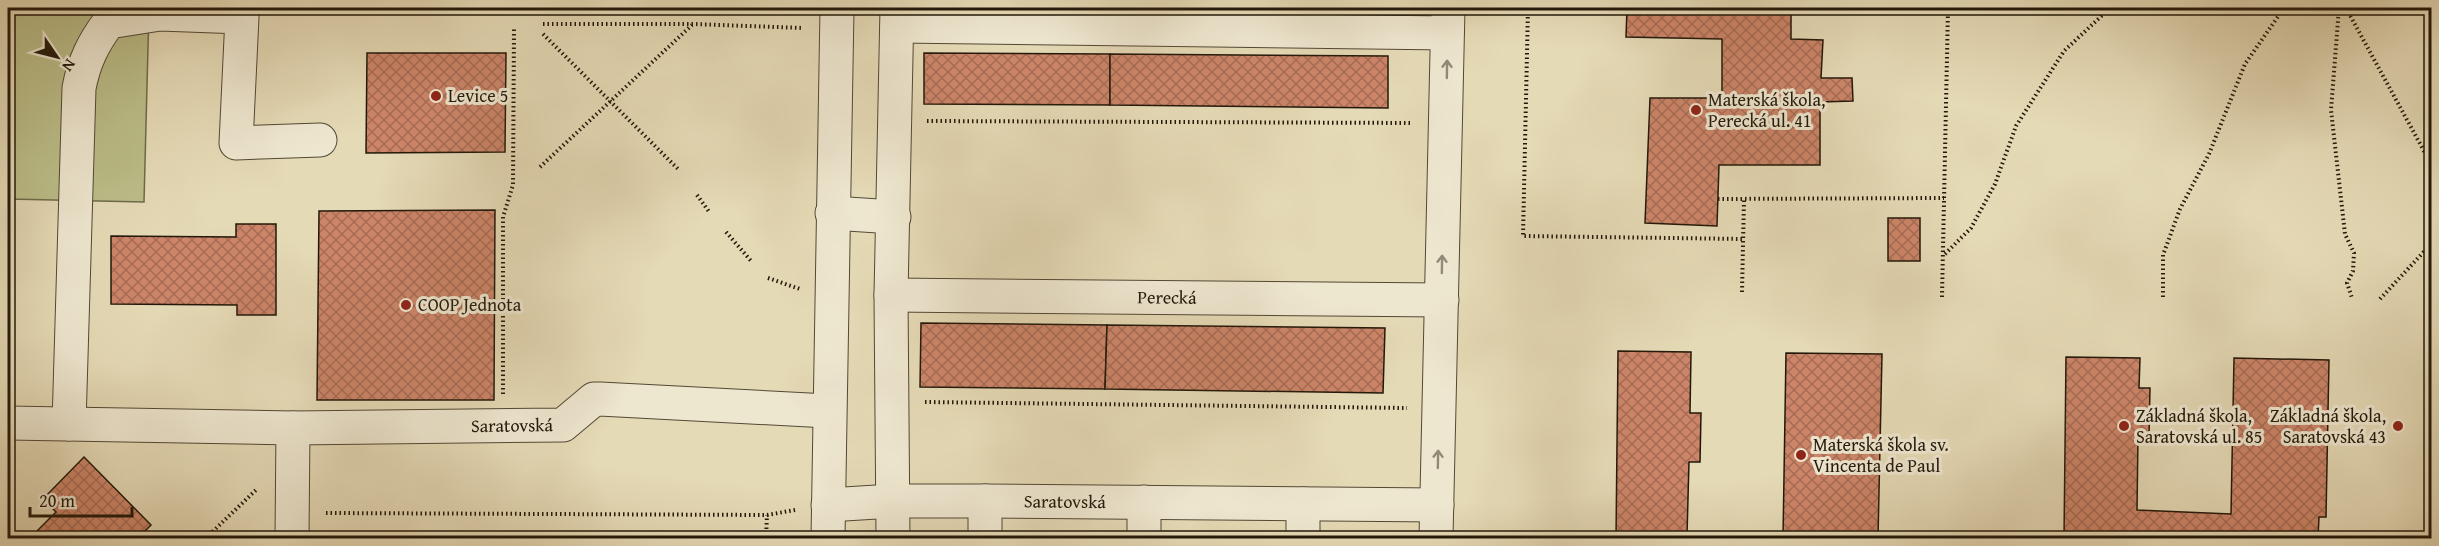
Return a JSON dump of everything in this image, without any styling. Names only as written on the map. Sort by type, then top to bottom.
[{"type":"street","points":[[69,424],[80,88],[83,67],[93,43],[109,22],[160,14],[242,17],[236,143],[320,140]]},
{"type":"street","points":[[893,538],[891,295],[897,17],[1448,20],[1436,538]]},
{"type":"street","points":[[828,538],[828,411],[818,290],[832,213],[836,18]]},
{"type":"street","points":[[832,213],[894,217]]},
{"type":"street","name":"Perecká","points":[[891,295],[1442,300]]},
{"type":"street","name":"Saratovská","points":[[8,423],[69,424],[293,441],[563,425],[594,399],[828,411]]},
{"type":"street","points":[[292,526],[293,441]]},
{"type":"street","name":"Saratovská","points":[[828,505],[893,501],[1437,505]]},
{"type":"street","points":[[985,501],[985,538]]},
{"type":"street","points":[[1144,502],[1144,538]]},
{"type":"street","points":[[1303,504],[1303,538]]},
{"type":"path","points":[[1528,8],[1523,236],[1744,239]]},
{"type":"path","points":[[1942,297],[1945,254],[1948,8]]},
{"type":"path","points":[[1945,254],[1971,228],[1995,184],[2016,126],[2064,51],[2109,8]]},
{"type":"path","points":[[2163,297],[2163,255],[2180,209],[2209,154],[2245,64],[2284,8]]},
{"type":"path","points":[[2339,8],[2331,110],[2345,234],[2354,253],[2353,271],[2347,284],[2352,298]]},
{"type":"path","points":[[2346,8],[2424,151],[2432,159]]},
{"type":"path","points":[[543,24],[693,24],[836,18]]},
{"type":"path","points":[[540,167],[693,24]]},
{"type":"path","points":[[503,405],[503,217],[513,185],[514,27]]},
{"type":"path","points":[[543,34],[679,170]]},
{"type":"path","points":[[895,121],[1445,123]]},
{"type":"path","points":[[697,195],[710,213]]},
{"type":"path","points":[[1718,199],[1944,198]]},
{"type":"path","points":[[1742,292],[1744,199]]},
{"type":"path","points":[[726,232],[752,262]]},
{"type":"path","points":[[2380,299],[2432,243]]},
{"type":"path","points":[[768,278],[818,290]]},
{"type":"path","points":[[892,402],[1439,409]]},
{"type":"path","points":[[206,538],[293,441]]},
{"type":"path","points":[[292,526],[767,515],[828,505]]},
{"type":"path","points":[[766,538],[767,515]]},
{"type":"green space","points":[[8,8],[149,8],[144,202],[8,199]]},
{"type":"building","points":[[1627,8],[1791,8],[1791,39],[1823,40],[1821,78],[1852,78],[1853,101],[1820,102],[1820,165],[1719,165],[1717,226],[1645,223],[1650,98],[1722,98],[1722,39],[1626,37]]},
{"type":"building","points":[[367,53],[506,53],[505,152],[366,153]]},
{"type":"building","points":[[924,53],[1110,54],[1110,105],[924,104]]},
{"type":"building","points":[[1110,54],[1388,56],[1388,108],[1110,105]]},
{"type":"building","name":"COOP Jednota","points":[[495,210],[494,400],[317,400],[319,211]]},
{"type":"building","points":[[1888,218],[1920,218],[1920,261],[1888,261]]},
{"type":"building","points":[[236,224],[276,224],[276,315],[237,315],[237,305],[111,304],[111,236],[236,237]]},
{"type":"building","points":[[921,323],[1107,325],[1105,389],[920,387]]},
{"type":"building","points":[[1107,325],[1385,328],[1383,393],[1105,389]]},
{"type":"building","points":[[1618,351],[1691,352],[1690,413],[1701,413],[1700,462],[1689,462],[1687,535],[1765,538],[1616,538]]},
{"type":"building","points":[[1786,353],[1882,354],[1878,538],[1783,538]]},
{"type":"building","points":[[2066,357],[2140,358],[2139,388],[2150,388],[2149,437],[2138,437],[2137,510],[2231,514],[2234,358],[2329,360],[2326,517],[2319,517],[2318,538],[2064,538]]},
{"type":"building","points":[[84,457],[151,525],[138,538],[30,538],[56,512],[43,499]]},
{"type":"place","name":"Levice 5","points":[[436,96]]},
{"type":"place","name":"Materská škola, Perecká ul. 41","points":[[1696,110]]},
{"type":"place","name":"COOP Jednota","points":[[406,305]]},
{"type":"place","name":"Základná škola, Saratovská ul. 85","points":[[2124,426]]},
{"type":"place","name":"Základná škola, Saratovská 43","points":[[2398,426]]},
{"type":"place","name":"Materská škola sv. Vincenta de Paul","points":[[1801,455]]}]
